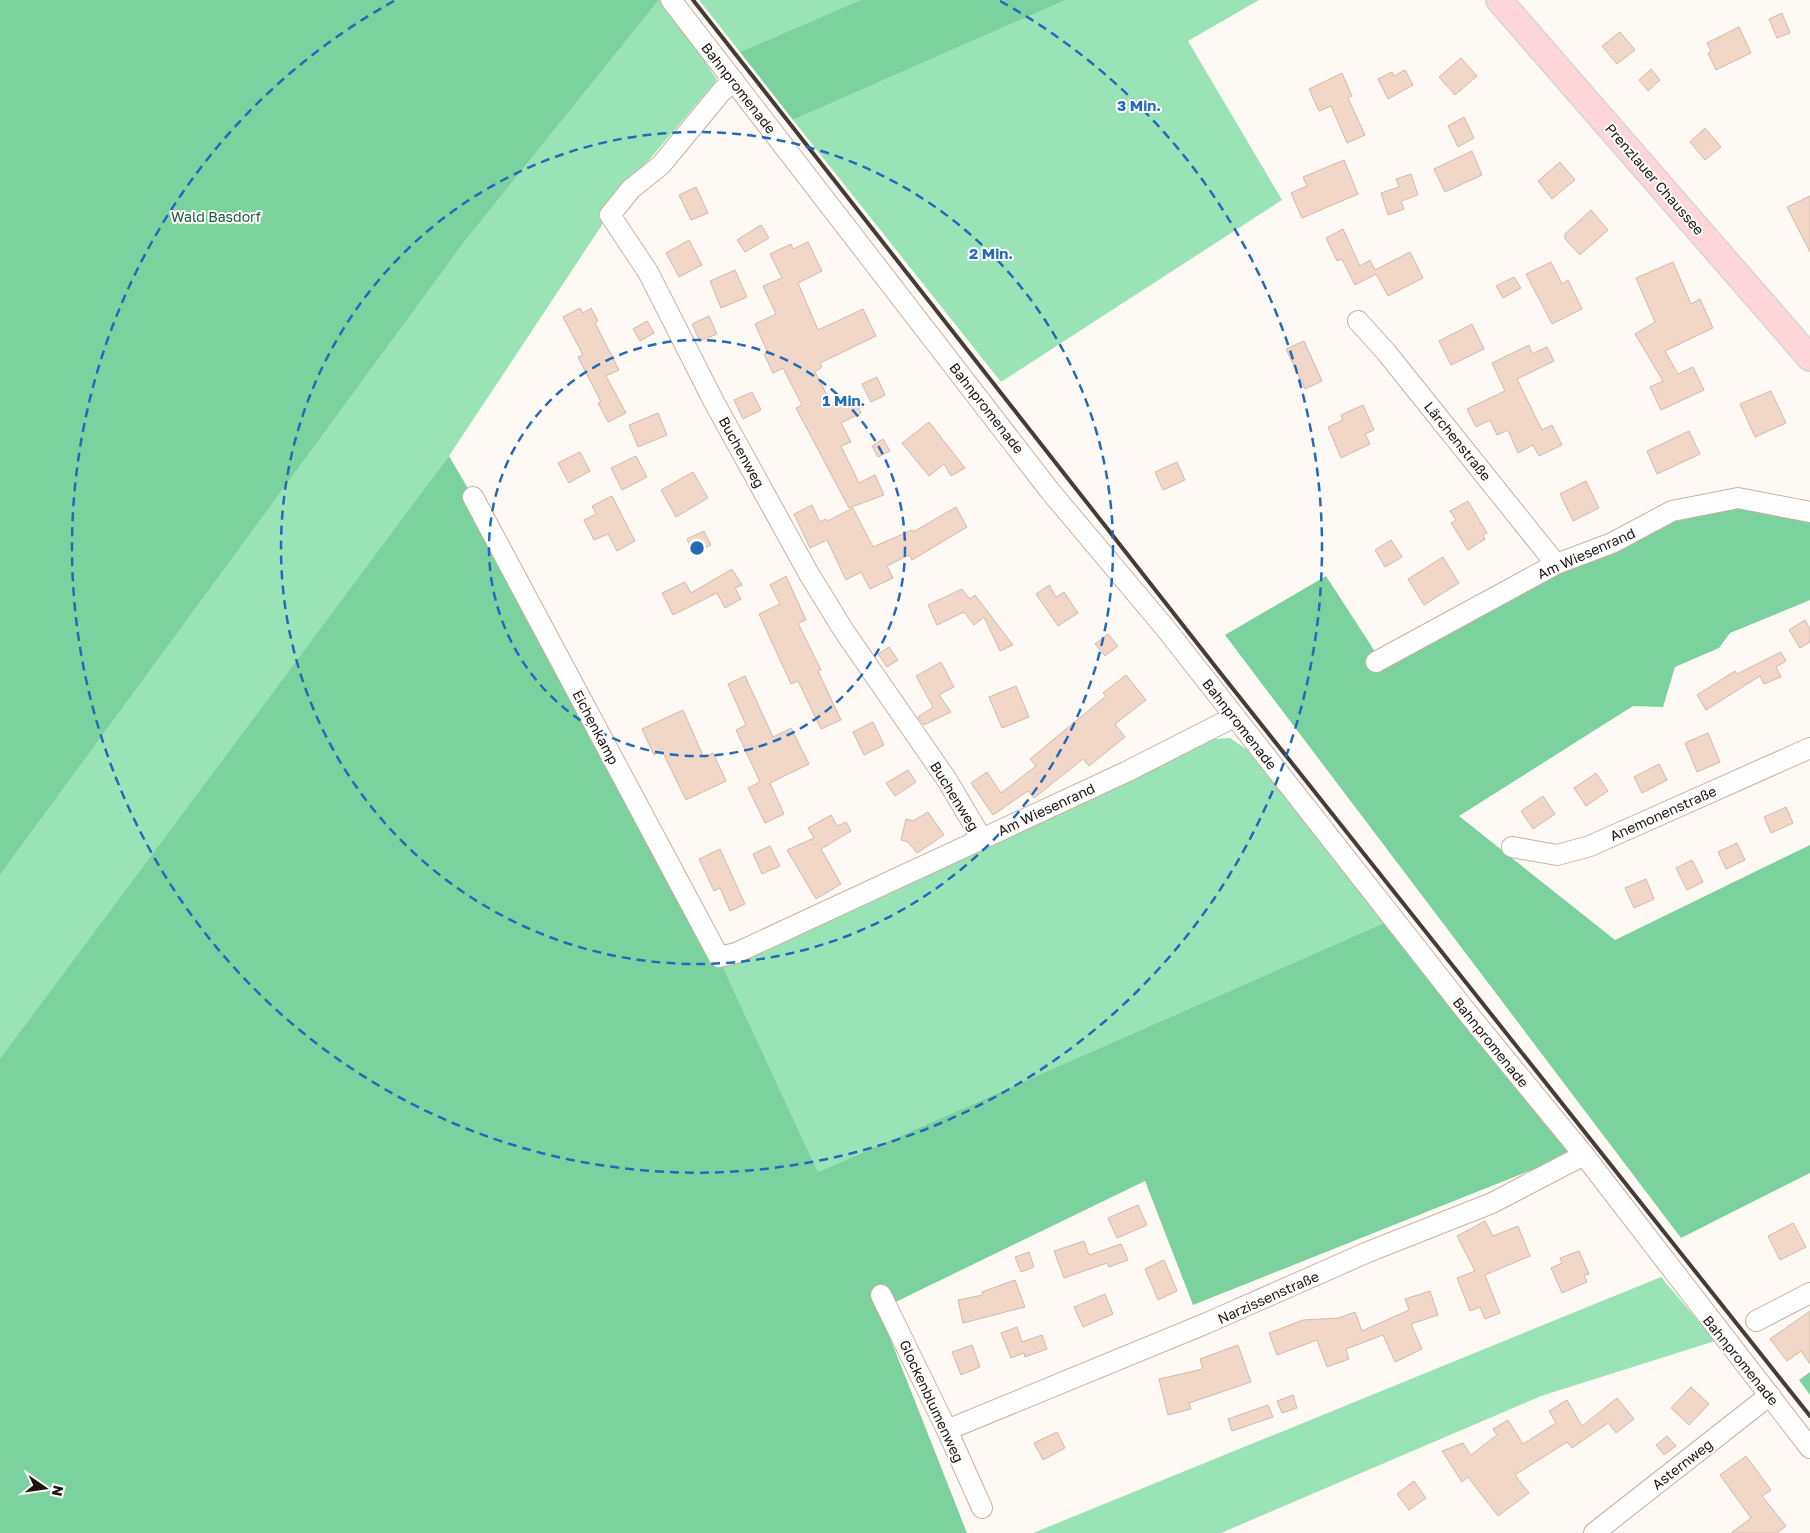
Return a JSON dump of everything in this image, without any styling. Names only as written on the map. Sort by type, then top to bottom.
[{"type":"main road","name":"Prenzlauer Chaussee","points":[[1499,0],[1810,358]]},
{"type":"street","name":"Bahnpromenade","points":[[671,0],[1050,491],[1166,629],[1466,1011],[1584,1155],[1716,1330],[1810,1448]]},
{"type":"street","name":"Buchenweg","points":[[734,81],[722,91],[661,165],[631,189],[610,215],[648,272],[714,402],[809,574],[844,631],[947,780],[982,839]]},
{"type":"street","name":"Lärchenstraße","points":[[1358,321],[1386,352],[1556,564]]},
{"type":"street","name":"Eichenkamp","points":[[473,497],[719,957]]},
{"type":"street","name":"Am Wiesenrand","points":[[1376,662],[1556,564],[1612,543],[1672,511],[1738,498],[1810,512]]},
{"type":"street","name":"Am Wiesenrand","points":[[719,957],[736,953],[1126,772],[1234,717]]},
{"type":"street","name":"Anemonenstraße","points":[[1512,847],[1557,855],[1590,846],[1810,748]]},
{"type":"street","name":"Narzissenstraße","points":[[947,1430],[1207,1324],[1368,1252],[1492,1202],[1584,1155]]},
{"type":"street","points":[[1756,1321],[1810,1293]]},
{"type":"street","name":"Glockenblumenweg","points":[[881,1294],[947,1430],[982,1508]]},
{"type":"street","name":"Asternweg","points":[[1594,1533],[1770,1396]]},
{"type":"green space","name":"Wald Basdorf","points":[[0,0],[659,0],[465,241],[0,875]]},
{"type":"green space","points":[[659,0],[665,0],[717,80],[649,160],[612,195],[602,225],[449,456],[0,1073],[0,875],[465,241]]},
{"type":"green space","points":[[699,0],[860,0],[740,52]]},
{"type":"green space","points":[[860,0],[1066,0],[793,120],[740,52]]},
{"type":"green space","points":[[1066,0],[1259,0],[1188,41],[1282,200],[1001,382],[793,120]]},
{"type":"green space","points":[[449,456],[473,497],[722,965],[818,1172],[1386,922],[1572,1154],[1193,1305],[1145,1181],[879,1310],[967,1533],[0,1533],[0,1059]]},
{"type":"green space","points":[[1739,505],[1810,520],[1810,600],[1730,633],[1719,648],[1675,667],[1663,707],[1633,706],[1459,816],[1615,940],[1810,845],[1810,1173],[1681,1238],[1225,635],[1326,576],[1383,664],[1560,573],[1675,518]]},
{"type":"green space","points":[[1230,738],[1252,753],[1386,922],[818,1172],[722,965],[1213,739]]},
{"type":"green space","points":[[1661,1277],[1715,1341],[1541,1396],[1221,1533],[1033,1533]]},
{"type":"green space","points":[[1810,1372],[1810,1395],[1799,1380]]},
{"type":"building","points":[[1782,13],[1790,33],[1777,38],[1769,19]]},
{"type":"building","points":[[1739,27],[1751,53],[1716,70],[1708,53],[1711,51],[1707,43]]},
{"type":"building","points":[[1620,32],[1635,50],[1617,64],[1602,46]]},
{"type":"building","points":[[1461,58],[1477,76],[1455,95],[1439,77]]},
{"type":"building","points":[[1651,69],[1660,80],[1648,91],[1639,80]]},
{"type":"building","points":[[1405,70],[1413,85],[1388,99],[1378,79],[1392,72],[1394,76]]},
{"type":"building","points":[[1342,73],[1352,96],[1348,98],[1365,135],[1347,143],[1331,106],[1319,111],[1309,89]]},
{"type":"building","points":[[1464,117],[1474,138],[1458,147],[1448,126]]},
{"type":"building","points":[[1705,128],[1721,147],[1705,160],[1690,142]]},
{"type":"building","points":[[1472,151],[1482,175],[1445,192],[1434,169]]},
{"type":"building","points":[[1344,160],[1358,194],[1302,218],[1291,193],[1307,186],[1303,177]]},
{"type":"building","points":[[1560,162],[1575,180],[1552,199],[1538,181]]},
{"type":"building","points":[[1411,174],[1418,195],[1401,201],[1404,209],[1388,215],[1381,193],[1399,187],[1396,179]]},
{"type":"building","points":[[696,187],[708,213],[691,220],[679,195]]},
{"type":"building","points":[[1810,196],[1810,252],[1787,207]]},
{"type":"building","points":[[1591,210],[1608,230],[1580,255],[1565,239],[1565,234]]},
{"type":"building","points":[[761,225],[769,238],[745,252],[737,240]]},
{"type":"building","points":[[1343,229],[1360,266],[1370,260],[1375,270],[1410,252],[1423,278],[1388,296],[1376,274],[1355,285],[1342,259],[1337,261],[1326,238]]},
{"type":"building","points":[[689,240],[702,265],[679,277],[666,253]]},
{"type":"building","points":[[808,242],[822,271],[798,283],[818,330],[863,309],[876,336],[820,363],[822,367],[815,372],[833,407],[854,397],[861,413],[841,423],[851,442],[841,446],[859,483],[875,475],[884,495],[849,508],[796,408],[802,405],[783,368],[773,373],[764,354],[768,353],[755,324],[776,314],[763,286],[782,278],[770,254],[791,244],[793,249]]},
{"type":"building","points":[[1551,262],[1562,284],[1568,280],[1582,309],[1552,324],[1526,274]]},
{"type":"building","points":[[1673,262],[1691,304],[1700,299],[1713,328],[1665,351],[1678,374],[1693,367],[1704,390],[1661,410],[1650,387],[1663,381],[1635,334],[1655,322],[1636,278]]},
{"type":"building","points":[[735,270],[747,297],[721,308],[710,281]]},
{"type":"building","points":[[1514,277],[1521,288],[1503,298],[1496,286]]},
{"type":"building","points":[[580,308],[583,313],[591,308],[598,321],[595,323],[619,370],[606,376],[626,413],[608,422],[598,403],[601,402],[578,357],[583,355],[563,317]]},
{"type":"building","points":[[709,316],[717,334],[700,341],[692,324]]},
{"type":"building","points":[[647,321],[654,333],[640,341],[633,329]]},
{"type":"building","points":[[1472,324],[1484,349],[1451,365],[1439,341]]},
{"type":"building","points":[[1304,341],[1322,381],[1305,389],[1286,349]]},
{"type":"building","points":[[1529,345],[1532,354],[1547,347],[1554,361],[1517,379],[1542,430],[1552,425],[1562,445],[1539,456],[1533,445],[1518,453],[1508,430],[1497,435],[1490,420],[1476,427],[1467,409],[1505,391],[1492,363]]},
{"type":"building","points":[[877,377],[885,395],[871,402],[862,384]]},
{"type":"building","points":[[1771,391],[1786,423],[1755,437],[1740,404]]},
{"type":"building","points":[[752,392],[761,410],[743,419],[734,400]]},
{"type":"building","points":[[1363,405],[1374,430],[1365,434],[1370,444],[1341,458],[1328,427],[1343,420],[1341,415]]},
{"type":"building","points":[[658,413],[667,435],[638,447],[629,425]]},
{"type":"building","points":[[929,422],[965,468],[951,476],[944,464],[929,476],[902,443]]},
{"type":"building","points":[[1689,431],[1700,454],[1657,474],[1647,451]]},
{"type":"building","points":[[883,439],[890,451],[878,457],[872,446]]},
{"type":"building","points":[[580,452],[590,471],[569,483],[558,463]]},
{"type":"building","points":[[636,456],[647,477],[622,490],[611,468]]},
{"type":"building","points":[[1177,462],[1185,480],[1163,490],[1155,472]]},
{"type":"building","points":[[693,472],[708,498],[676,517],[661,490]]},
{"type":"building","points":[[1586,481],[1599,508],[1573,521],[1560,494]]},
{"type":"building","points":[[612,496],[635,541],[617,551],[608,534],[594,540],[584,520],[596,514],[592,506]]},
{"type":"building","points":[[1468,501],[1487,533],[1483,535],[1485,539],[1468,550],[1451,523],[1456,520],[1450,511]]},
{"type":"building","points":[[812,505],[820,522],[826,519],[827,521],[853,508],[873,547],[912,530],[913,532],[956,507],[967,527],[912,560],[909,555],[887,566],[893,578],[870,589],[861,572],[846,580],[827,540],[810,548],[794,514]]},
{"type":"building","points":[[704,531],[711,545],[694,553],[687,539]]},
{"type":"building","points":[[1391,540],[1402,557],[1385,567],[1375,550]]},
{"type":"building","points":[[1443,557],[1459,583],[1424,605],[1408,579]]},
{"type":"building","points":[[732,569],[742,585],[735,588],[741,599],[725,608],[717,593],[673,615],[662,593],[685,582],[691,593]]},
{"type":"building","points":[[786,576],[806,620],[798,623],[821,670],[818,671],[841,720],[821,729],[798,681],[791,684],[759,614],[780,604],[770,585]]},
{"type":"building","points":[[1049,585],[1056,597],[1064,592],[1078,613],[1058,626],[1036,594]]},
{"type":"building","points":[[962,589],[970,599],[975,595],[1013,645],[1000,651],[984,617],[974,625],[964,612],[937,625],[928,605]]},
{"type":"building","points":[[1805,620],[1810,629],[1810,642],[1800,648],[1789,630]]},
{"type":"building","points":[[1108,634],[1118,646],[1105,656],[1095,644]]},
{"type":"building","points":[[889,647],[898,660],[887,667],[878,654]]},
{"type":"building","points":[[1781,652],[1786,661],[1776,667],[1781,677],[1764,684],[1760,676],[1706,710],[1697,695],[1735,671],[1737,674]]},
{"type":"building","points":[[941,662],[954,687],[939,695],[951,712],[924,725],[918,717],[933,707],[916,676]]},
{"type":"building","points":[[1126,675],[1146,700],[1115,724],[1125,737],[1089,766],[1083,759],[1034,798],[1028,791],[993,815],[971,783],[987,772],[1001,793],[1036,766],[1030,759],[1106,696],[1103,693]]},
{"type":"building","points":[[745,676],[773,737],[791,728],[809,764],[770,783],[784,814],[765,823],[748,788],[760,782],[736,730],[746,725],[728,684]]},
{"type":"building","points":[[1016,686],[1029,717],[1002,728],[989,697]]},
{"type":"building","points":[[683,710],[704,758],[713,753],[726,781],[686,800],[662,751],[654,755],[642,729]]},
{"type":"building","points":[[873,722],[884,745],[864,755],[853,732]]},
{"type":"building","points":[[1708,733],[1720,762],[1697,772],[1685,743]]},
{"type":"building","points":[[1659,764],[1667,780],[1642,793],[1634,777]]},
{"type":"building","points":[[908,770],[916,782],[895,796],[886,783]]},
{"type":"building","points":[[1596,773],[1608,791],[1586,806],[1574,788]]},
{"type":"building","points":[[1543,796],[1555,814],[1533,829],[1521,811]]},
{"type":"building","points":[[1786,807],[1793,823],[1771,833],[1764,817]]},
{"type":"building","points":[[928,812],[944,835],[917,853],[908,842],[901,840],[906,819],[913,821]]},
{"type":"building","points":[[831,815],[837,826],[846,822],[851,831],[821,849],[841,884],[816,899],[787,850],[814,838],[808,828]]},
{"type":"building","points":[[1737,843],[1745,860],[1726,869],[1718,852]]},
{"type":"building","points":[[770,846],[780,866],[762,874],[753,854]]},
{"type":"building","points":[[720,849],[745,904],[730,911],[720,888],[714,891],[699,859]]},
{"type":"building","points":[[1692,860],[1703,882],[1687,890],[1676,868]]},
{"type":"building","points":[[1646,879],[1654,899],[1634,908],[1625,888]]},
{"type":"building","points":[[1138,1205],[1147,1225],[1117,1238],[1108,1218]]},
{"type":"building","points":[[1485,1221],[1493,1236],[1518,1226],[1530,1256],[1485,1275],[1500,1313],[1485,1319],[1480,1307],[1470,1311],[1457,1278],[1475,1271],[1457,1236]]},
{"type":"building","points":[[1793,1223],[1806,1247],[1780,1260],[1768,1236]]},
{"type":"building","points":[[1084,1241],[1089,1255],[1121,1244],[1128,1260],[1109,1267],[1107,1263],[1064,1278],[1054,1251]]},
{"type":"building","points":[[1579,1251],[1589,1274],[1584,1275],[1587,1282],[1562,1293],[1551,1268],[1562,1263],[1560,1258]]},
{"type":"building","points":[[1029,1252],[1034,1267],[1021,1272],[1015,1257]]},
{"type":"building","points":[[1164,1260],[1177,1291],[1158,1300],[1145,1269]]},
{"type":"building","points":[[1015,1280],[1025,1307],[963,1323],[958,1300],[983,1295],[982,1292]]},
{"type":"building","points":[[1430,1291],[1438,1315],[1411,1324],[1422,1349],[1395,1362],[1383,1335],[1346,1349],[1349,1359],[1327,1367],[1317,1340],[1277,1355],[1269,1333],[1303,1320],[1339,1318],[1355,1312],[1362,1331],[1409,1310],[1405,1299]]},
{"type":"building","points":[[1105,1294],[1113,1314],[1083,1327],[1074,1307]]},
{"type":"building","points":[[1810,1311],[1810,1364],[1801,1351],[1787,1361],[1770,1339]]},
{"type":"building","points":[[1017,1327],[1022,1342],[1042,1335],[1047,1349],[1025,1357],[1024,1353],[1011,1358],[1001,1333]]},
{"type":"building","points":[[972,1345],[980,1367],[961,1375],[952,1352]]},
{"type":"building","points":[[1238,1345],[1251,1382],[1189,1403],[1191,1409],[1168,1415],[1159,1379],[1203,1369],[1200,1359]]},
{"type":"building","points":[[1691,1387],[1709,1404],[1689,1425],[1671,1408]]},
{"type":"building","points":[[1293,1395],[1297,1408],[1282,1413],[1277,1401]]},
{"type":"building","points":[[1617,1398],[1634,1419],[1616,1433],[1608,1423],[1572,1448],[1567,1442],[1515,1475],[1529,1493],[1498,1516],[1468,1477],[1462,1482],[1442,1451],[1463,1443],[1471,1455],[1497,1435],[1493,1429],[1508,1420],[1523,1444],[1556,1423],[1549,1411],[1567,1400],[1582,1426]]},
{"type":"building","points":[[1268,1405],[1273,1417],[1232,1431],[1228,1419]]},
{"type":"building","points":[[1057,1432],[1065,1448],[1043,1460],[1034,1443]]},
{"type":"building","points":[[1667,1436],[1676,1446],[1664,1455],[1656,1445]]},
{"type":"building","points":[[1746,1456],[1771,1490],[1762,1496],[1786,1526],[1777,1533],[1731,1533],[1751,1518],[1720,1475]]},
{"type":"building","points":[[1414,1481],[1426,1498],[1409,1510],[1397,1494]]},
{"type":"railway","points":[[693,0],[1222,675],[1810,1416]]}]
